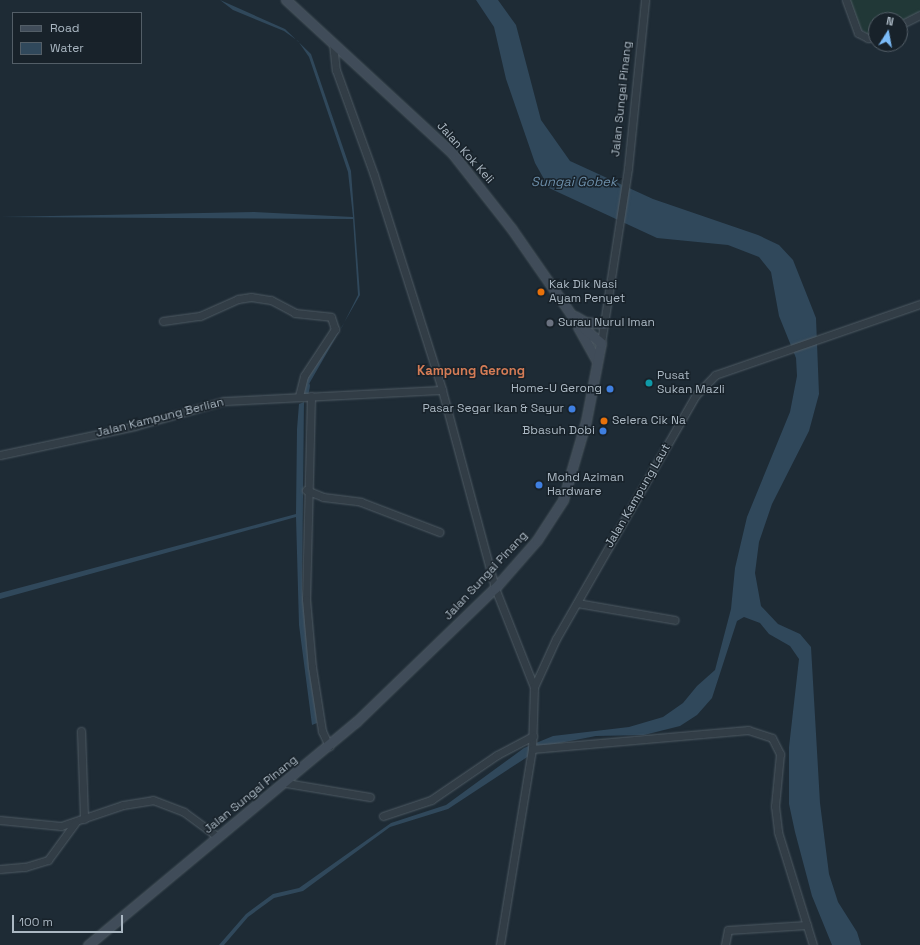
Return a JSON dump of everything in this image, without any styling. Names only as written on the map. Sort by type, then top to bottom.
[{"type":"street","name":"Jalan Kok Keli","points":[[286,0],[415,117],[475,179],[573,317],[601,343]]},
{"type":"street","name":"Jalan Sungai Pinang","points":[[88,945],[329,746],[495,588],[537,540],[570,486],[601,343],[618,237],[628,168],[645,0]]},
{"type":"street","points":[[846,0],[858,33],[868,38]]},
{"type":"street","points":[[908,21],[920,15]]},
{"type":"street","points":[[333,43],[332,55],[344,98],[374,175],[442,390],[495,588],[534,687],[532,748],[500,945]]},
{"type":"street","points":[[163,321],[200,316],[238,298],[251,297],[271,300],[295,313],[331,317],[335,329],[304,376],[300,396]]},
{"type":"street","name":"Jalan Kampung Laut","points":[[534,687],[577,603],[696,395],[715,375],[784,354],[920,304]]},
{"type":"street","points":[[573,317],[585,322],[604,324]]},
{"type":"street","points":[[573,317],[597,361]]},
{"type":"street","name":"Jalan Kampung Berlian","points":[[0,455],[135,426],[224,401],[442,390]]},
{"type":"street","points":[[311,396],[306,490],[306,600],[312,660],[322,731],[329,746]]},
{"type":"street","points":[[306,490],[323,497],[361,502],[439,532]]},
{"type":"street","points":[[577,603],[675,620]]},
{"type":"street","points":[[532,748],[748,730],[772,738],[780,754],[775,806],[778,832],[814,945]]},
{"type":"street","points":[[81,731],[84,819]]},
{"type":"street","points":[[382,816],[431,800],[497,755],[533,738]]},
{"type":"street","points":[[286,783],[370,797]]},
{"type":"street","points":[[0,820],[53,827],[75,823],[123,805],[153,800],[184,812],[218,838]]},
{"type":"street","points":[[0,869],[25,868],[48,860],[75,823]]},
{"type":"street","points":[[725,945],[728,930],[807,925]]},
{"type":"green space","points":[[849,0],[920,0],[920,12],[908,18],[908,12],[868,12],[868,34],[858,27]]},
{"type":"water","points":[[220,0],[285,29],[296,40],[284,31],[233,10]]},
{"type":"water","name":"Sungai Gobek","points":[[476,0],[498,0],[516,25],[541,120],[570,161],[653,199],[758,235],[779,245],[793,260],[816,318],[819,394],[809,431],[772,504],[759,542],[755,573],[761,606],[778,624],[800,634],[811,647],[820,803],[829,874],[838,902],[857,932],[861,945],[832,945],[812,896],[795,832],[789,804],[789,747],[799,659],[790,646],[769,634],[760,623],[744,617],[737,621],[712,698],[697,715],[680,726],[644,735],[596,736],[544,746],[448,809],[390,827],[303,891],[274,898],[248,917],[224,945],[219,945],[246,914],[273,894],[299,888],[391,823],[446,805],[524,748],[553,736],[629,727],[663,717],[683,703],[697,686],[715,670],[731,609],[735,568],[747,517],[790,412],[797,376],[796,358],[779,316],[771,272],[759,257],[728,245],[657,238],[549,188],[535,163],[506,79],[494,27]]},
{"type":"water","points":[[299,42],[311,54],[351,171],[360,295],[344,322],[358,295],[353,219],[0,217],[254,212],[353,217],[348,172],[309,57]]},
{"type":"water","points":[[340,330],[309,384],[306,386],[305,381]]},
{"type":"water","points":[[304,402],[302,589],[317,723],[312,725],[299,625],[296,517],[0,599],[0,593],[296,514],[297,429],[299,404]]},
{"type":"waterway","points":[[305,391],[306,386]]},
{"type":"place","name":"Kak Dik Nasi Ayam Penyet","points":[[541,292]]},
{"type":"place","name":"Surau Nurul Iman","points":[[550,323]]},
{"type":"place","name":"Pusat Sukan Mazli","points":[[649,383]]},
{"type":"place","name":"Home-U Gerong","points":[[610,389]]},
{"type":"place","name":"Pasar Segar Ikan & Sayur","points":[[572,409]]},
{"type":"place","name":"Selera Cik Na","points":[[604,421]]},
{"type":"place","name":"Bbasuh Dobi","points":[[603,431]]},
{"type":"place","name":"Mohd Aziman Hardware","points":[[539,485]]},
{"type":"district","name":"Kampung Gerong","points":[[471,371]]}]
